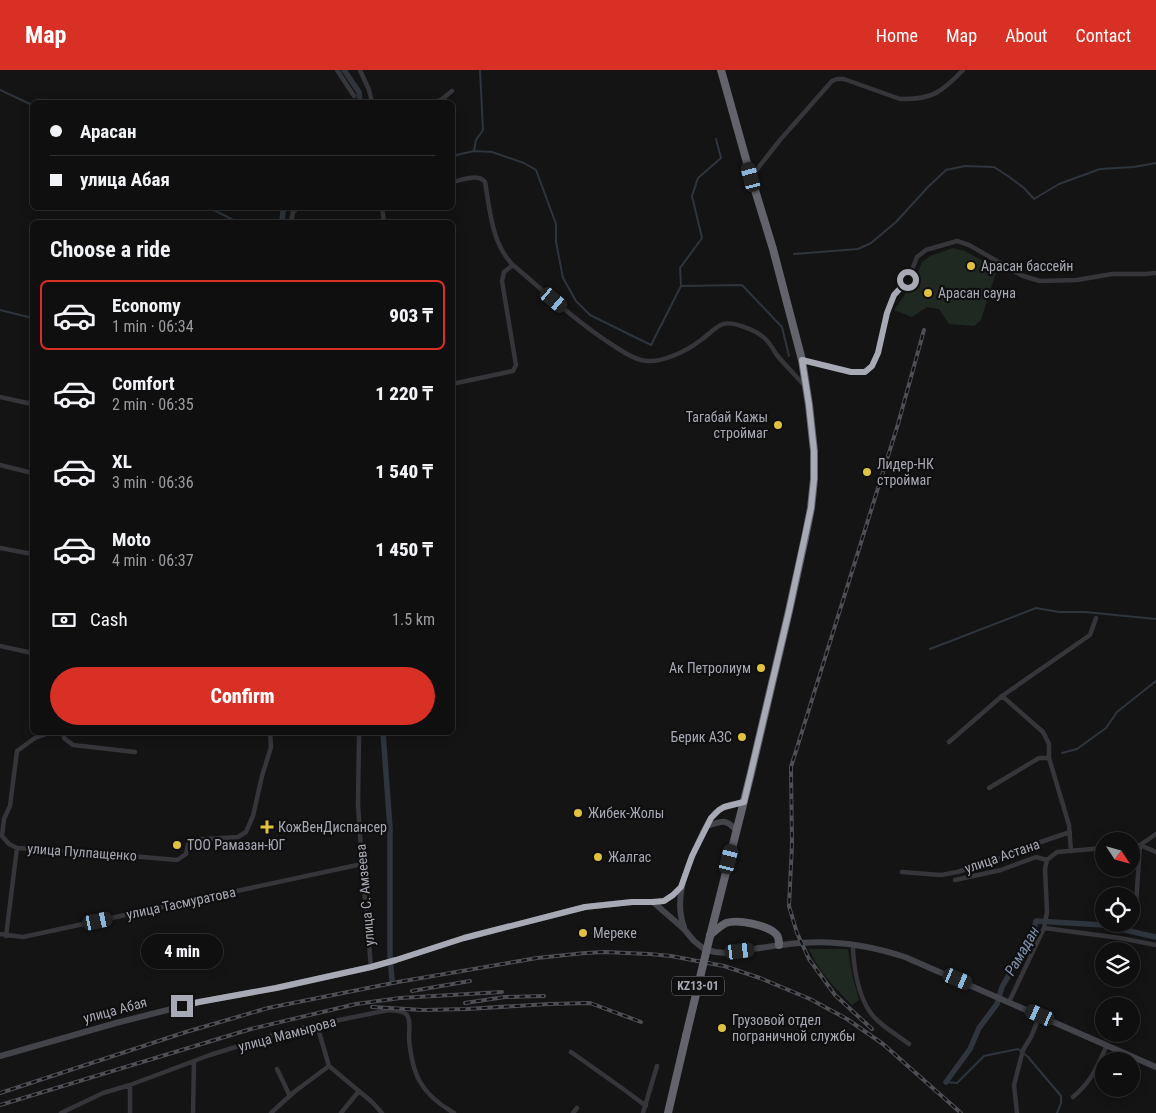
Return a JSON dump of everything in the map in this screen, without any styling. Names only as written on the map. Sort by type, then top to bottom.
[{"type":"highway","name":"KZ13-01","points":[[668,1113],[789,611],[811,508],[814,479],[814,451],[802,360],[773,250],[721,70]]},
{"type":"highway","points":[[710,936],[722,925],[730,922],[755,924],[776,934],[779,939],[779,945]]},
{"type":"main road","points":[[684,928],[681,920],[681,887],[692,856],[711,818],[719,810],[727,806],[744,802]]},
{"type":"main road","points":[[707,826],[723,821],[730,823],[736,830]]},
{"type":"main road","points":[[653,902],[664,901],[681,887]]},
{"type":"main road","name":"улица Абая","points":[[0,1056],[116,1022],[199,1002],[276,988],[385,964],[464,938],[585,907],[632,902],[653,902]]},
{"type":"main road","points":[[653,902],[684,928],[694,942],[704,949],[726,953],[801,943],[853,945],[888,951],[905,956],[1156,1067]]},
{"type":"street","points":[[337,70],[354,96]]},
{"type":"street","points":[[360,70],[372,100]]},
{"type":"street","points":[[751,177],[780,140],[832,81],[844,79],[907,100],[936,94],[950,84],[963,70]]},
{"type":"street","points":[[442,100],[452,92]]},
{"type":"street","points":[[455,181],[474,177],[483,179],[495,232],[505,257],[596,334],[620,350],[641,360],[659,360],[685,350],[699,342],[717,327],[729,324],[761,335],[769,342],[784,364],[806,386]]},
{"type":"street","points":[[802,360],[851,372],[865,372],[872,366],[878,353],[887,313],[894,295],[908,280],[917,257],[926,250],[957,241],[969,245],[1023,276],[1040,281],[1077,280],[1112,274],[1156,273]]},
{"type":"street","points":[[455,383],[512,371],[516,365],[502,281],[504,272],[513,265]]},
{"type":"street","points":[[0,397],[30,404]]},
{"type":"street","points":[[0,465],[30,472]]},
{"type":"street","points":[[0,548],[30,554]]},
{"type":"street","points":[[949,742],[1002,696],[1090,635],[1096,618]]},
{"type":"street","points":[[0,646],[30,652]]},
{"type":"street","points":[[1002,696],[1043,732],[1049,744],[1049,758],[1069,825],[1071,851]]},
{"type":"street","name":"улица Пулпащенко","points":[[44,735],[35,738],[17,752],[10,806],[4,819],[2,836],[9,844],[17,848],[177,860],[186,854],[189,840],[238,837],[246,832],[271,747],[270,735]]},
{"type":"street","points":[[64,735],[64,738],[73,746],[135,752]]},
{"type":"street","name":"улица С. Амзеева","points":[[359,735],[358,805],[371,967]]},
{"type":"street","points":[[989,788],[1039,758],[1049,758]]},
{"type":"street","name":"улица Астана","points":[[902,872],[941,875],[957,872],[991,862],[1070,832]]},
{"type":"street","points":[[1140,846],[1156,834]]},
{"type":"street","points":[[1140,846],[1156,852]]},
{"type":"street","points":[[6,936],[17,848]]},
{"type":"street","name":"улица Астана","points":[[1010,1002],[1044,928],[1047,912],[1045,869],[1048,860],[1057,852],[1095,849]]},
{"type":"street","name":"улица Астана","points":[[955,880],[1001,870],[1036,857],[1048,860]]},
{"type":"street","name":"улица Тасмуратова","points":[[0,934],[23,937],[362,864]]},
{"type":"street","points":[[1044,928],[1120,938],[1156,945]]},
{"type":"street","points":[[853,945],[853,959],[861,994],[870,1012],[882,1024],[909,1044]]},
{"type":"street","name":"улица Мамырова","points":[[61,1113],[103,1093],[277,1034],[389,1010],[403,1012],[408,1016],[409,1036],[416,1075],[425,1091],[454,1113]]},
{"type":"street","points":[[1017,1113],[1014,1085],[1023,1050],[1031,1037],[1040,1015]]},
{"type":"street","points":[[317,1025],[329,1066],[372,1102],[382,1113]]},
{"type":"street","points":[[1073,1097],[1083,1088],[1094,1073],[1107,1045]]},
{"type":"street","points":[[571,1052],[646,1106]]},
{"type":"street","points":[[193,1113],[194,1062]]},
{"type":"street","points":[[271,1113],[329,1066]]},
{"type":"street","points":[[643,1113],[657,1066]]},
{"type":"street","points":[[277,1069],[290,1096]]},
{"type":"street","points":[[130,1085],[130,1113]]},
{"type":"street","points":[[341,1113],[359,1091]]},
{"type":"shaded area","name":"Арасан сауна","points":[[953,248],[965,251],[997,269],[981,320],[974,326],[949,324],[939,309],[927,307],[912,317],[894,310],[915,280],[922,262],[930,256]]},
{"type":"shaded area","points":[[809,949],[848,949],[859,1000],[852,1005],[846,999],[822,972]]},
{"type":"waterway","points":[[344,70],[359,92],[360,100]]},
{"type":"waterway","points":[[474,151],[476,140],[483,130],[480,70]]},
{"type":"waterway","points":[[0,90],[30,104]]},
{"type":"waterway","points":[[455,155],[474,151],[492,152],[524,163],[536,170],[556,224],[556,242],[563,278],[576,301],[590,315],[651,345],[681,286],[680,268],[702,238],[692,196],[698,178],[721,158],[716,139]]},
{"type":"waterway","points":[[794,254],[858,249],[871,243],[896,222],[946,170],[965,166],[994,167],[1024,188],[1034,199],[1059,184],[1100,169],[1134,167],[1156,163]]},
{"type":"waterway","points":[[214,210],[233,220]]},
{"type":"waterway","points":[[282,220],[284,210]]},
{"type":"waterway","points":[[681,286],[742,285],[782,327],[789,356]]},
{"type":"waterway","points":[[0,310],[30,318]]},
{"type":"waterway","points":[[930,649],[1036,608],[1059,612],[1085,612],[1156,619]]},
{"type":"waterway","points":[[1062,753],[1077,749],[1106,728],[1117,712],[1156,681]]},
{"type":"waterway","points":[[383,735],[390,828],[390,955],[392,980]]},
{"type":"waterway","name":"Рамадан","points":[[946,1082],[970,1049],[979,1028],[997,1004],[1002,987],[1032,935],[1036,921],[1103,925],[1156,937]]},
{"type":"waterway","points":[[946,1082],[957,1083],[984,1056],[1018,1049],[1028,1057],[1061,1096],[1061,1103],[1057,1113]]},
{"type":"railway","points":[[872,1029],[835,995],[809,959],[797,933],[789,906],[792,844],[791,767],[898,424],[924,330]]},
{"type":"railway","points":[[0,1093],[186,1032],[268,1008],[398,982],[537,958],[605,952],[671,956],[724,966],[760,978],[810,999],[847,1019],[883,1044],[961,1113]]},
{"type":"railway","points":[[412,991],[470,981]]},
{"type":"railway","points":[[0,1105],[251,1029],[356,1004],[400,998],[502,992]]},
{"type":"railway","points":[[465,1003],[505,997],[544,996]]},
{"type":"railway","points":[[372,1007],[423,1010],[590,1003],[641,1022]]},
{"type":"place","name":"Арасан бассейн","points":[[971,266]]},
{"type":"place","name":"Арасан сауна","points":[[928,293]]},
{"type":"place","name":"Тагабай Кажы строймаг","points":[[778,425]]},
{"type":"place","name":"Лидер-НК строймаг","points":[[867,472]]},
{"type":"place","name":"Ак Петролиум","points":[[761,668]]},
{"type":"place","name":"Берик АЗС","points":[[742,737]]},
{"type":"place","name":"Жибек-Жолы","points":[[578,813]]},
{"type":"place","name":"КожВенДиспансер","points":[[267,827]]},
{"type":"place","name":"ТОО Рамазан-ЮГ","points":[[177,845]]},
{"type":"place","name":"Жалгас","points":[[598,857]]},
{"type":"place","name":"Мереке","points":[[583,933]]},
{"type":"place","name":"Грузовой отдел пограничной службы","points":[[722,1028]]},
{"type":"route","points":[[182,1006],[371,967],[464,938],[585,907],[664,901],[681,887],[692,856],[711,818],[724,807],[744,802],[789,611],[811,508],[814,479],[814,451],[802,360],[851,372],[865,372],[872,366],[878,353],[887,313],[894,295],[908,280]]}]
